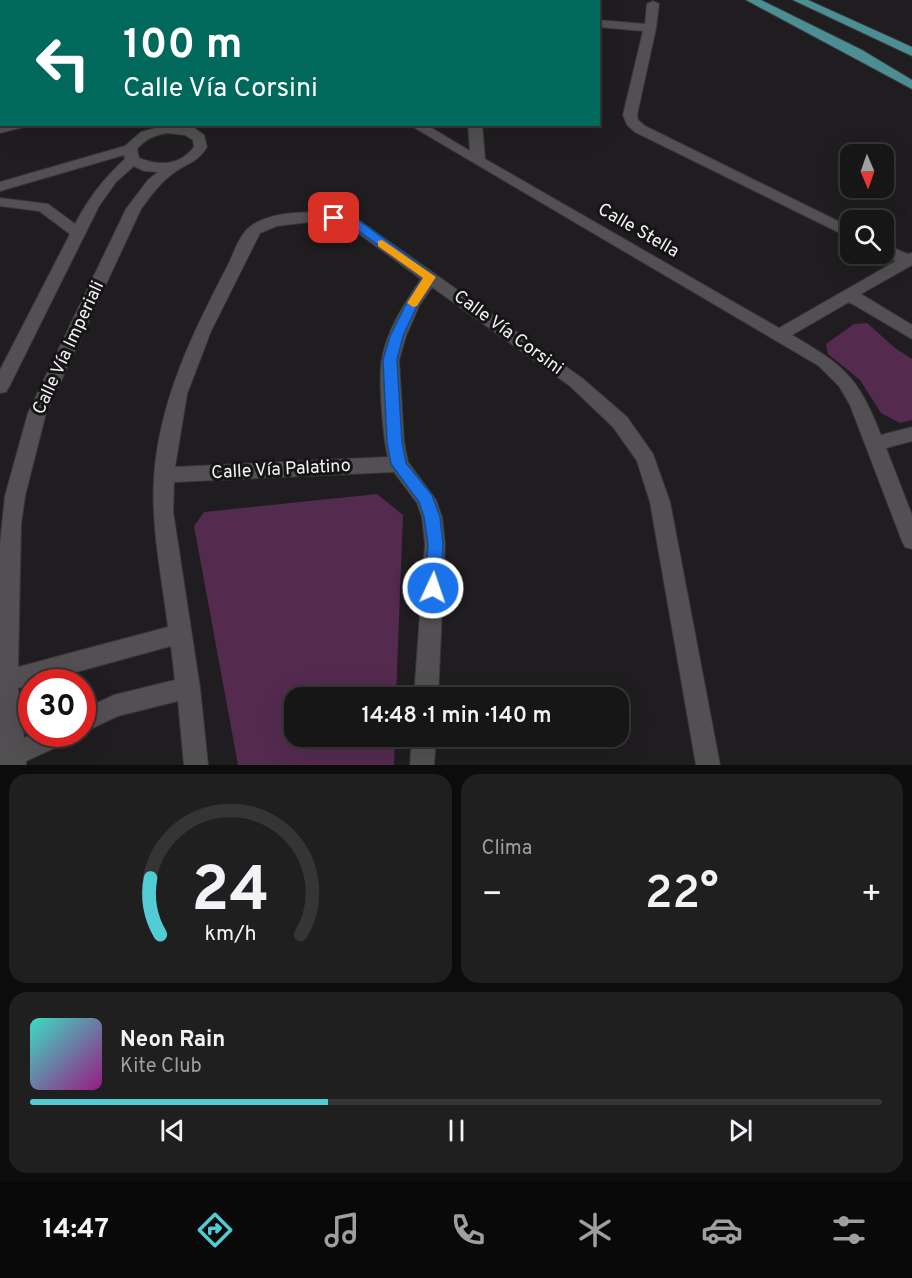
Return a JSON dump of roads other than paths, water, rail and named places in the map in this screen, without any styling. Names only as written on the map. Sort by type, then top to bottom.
[{"type":"main road","points":[[752,0],[858,53],[912,85]]},
{"type":"main road","points":[[800,0],[912,52]]},
{"type":"street","points":[[653,4],[650,28],[630,115],[632,122],[640,129],[840,228]]},
{"type":"street","points":[[600,23],[650,28]]},
{"type":"street","name":"Calle Stella","points":[[417,126],[825,362],[844,382],[859,404],[912,541]]},
{"type":"street","points":[[475,126],[478,161]]},
{"type":"street","name":"Calle Vía Imperiali","points":[[0,387],[92,206],[131,154],[140,138],[158,128],[187,127],[201,139],[203,145],[201,152],[194,158],[173,166],[149,167],[131,154]]},
{"type":"street","points":[[0,187],[131,154]]},
{"type":"street","name":"Calle Vía Imperiali","points":[[9,761],[3,680],[11,525],[15,496],[37,413],[134,209],[153,183],[173,166]]},
{"type":"street","points":[[0,202],[43,207],[78,233]]},
{"type":"street","name":"Calle Vía Corsini","points":[[196,765],[188,688],[163,511],[164,475],[178,394],[202,331],[255,230],[263,223],[277,220],[344,219],[352,222],[576,382],[620,422],[646,459],[660,502],[708,765]]},
{"type":"street","points":[[894,253],[909,259]]},
{"type":"street","points":[[779,335],[909,259]]},
{"type":"street","points":[[427,687],[435,544],[432,517],[426,500],[399,464],[394,442],[390,360],[397,336],[411,306],[430,277]]},
{"type":"street","points":[[850,295],[912,333]]},
{"type":"street","points":[[875,444],[912,434]]},
{"type":"street","name":"Calle Vía Palatino","points":[[164,475],[399,464]]},
{"type":"street","points":[[3,680],[180,634]]},
{"type":"street","points":[[96,715],[114,706],[188,688]]},
{"type":"street","points":[[9,761],[35,747]]},
{"type":"street","points":[[423,765],[424,747]]}]
